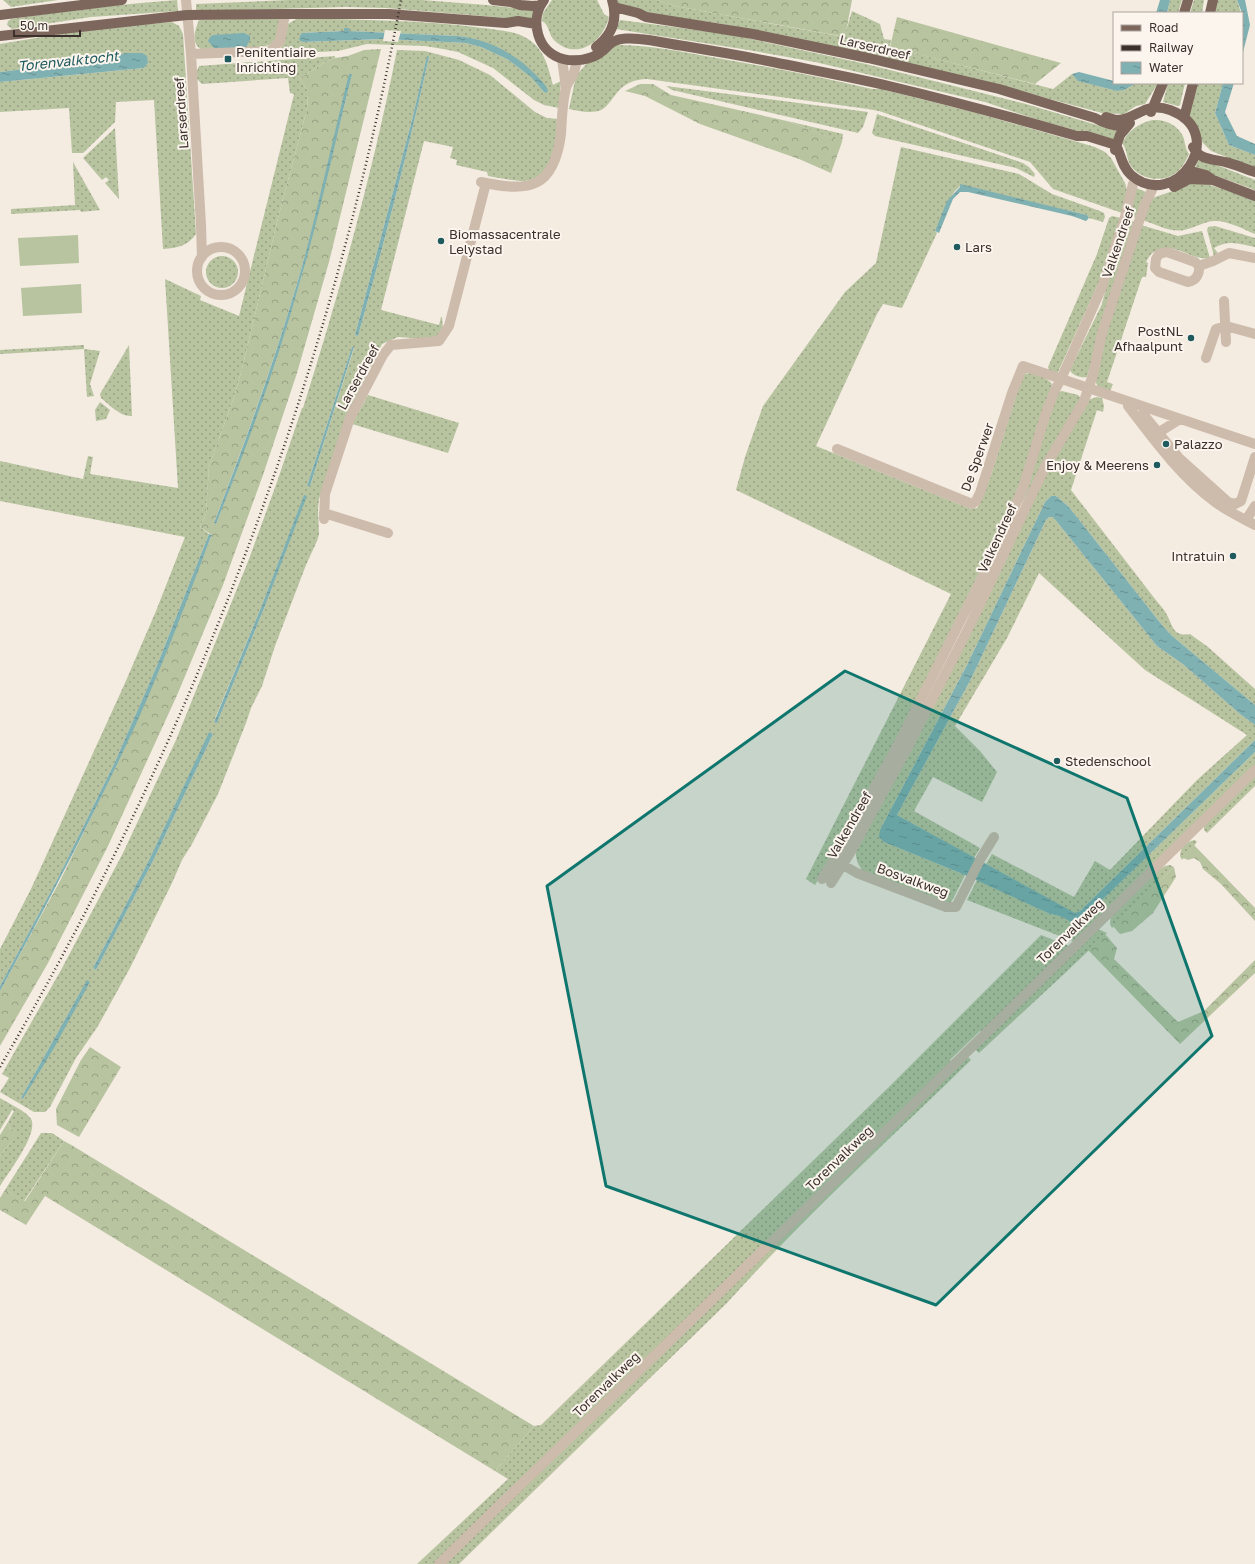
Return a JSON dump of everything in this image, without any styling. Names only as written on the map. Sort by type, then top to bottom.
[{"type":"main road","points":[[0,15],[122,0]]},
{"type":"main road","points":[[493,0],[514,1],[520,6],[533,6],[542,2]]},
{"type":"main road","points":[[542,2],[537,14],[539,39],[548,50],[562,59],[595,56],[611,38],[614,7],[609,9],[604,0]]},
{"type":"main road","points":[[1184,12],[1188,0]]},
{"type":"main road","points":[[1210,12],[1213,0]]},
{"type":"main road","name":"Larserdreef","points":[[614,7],[638,13],[646,17],[753,34],[868,58],[999,89],[1095,118],[1125,123]]},
{"type":"main road","points":[[0,36],[187,15],[389,14],[506,23],[516,27],[542,29],[548,42],[555,48],[578,57]]},
{"type":"main road","points":[[611,38],[618,40],[638,38],[749,57],[877,83],[994,112],[1077,136],[1087,136],[1120,152],[1125,167],[1132,176],[1154,187]]},
{"type":"main road","points":[[1152,111],[1163,84]]},
{"type":"main road","points":[[1184,118],[1193,84]]},
{"type":"main road","points":[[1188,174],[1197,149],[1194,132],[1184,118],[1169,110],[1141,111],[1125,123],[1115,150],[1121,171],[1133,184],[1154,187],[1169,183],[1188,174],[1206,175],[1213,180],[1255,196]]},
{"type":"main road","points":[[1152,111],[1164,114],[1181,123],[1197,149],[1214,161],[1224,161],[1255,172]]},
{"type":"street","name":"Larserdreef","points":[[186,0],[191,54],[201,225],[202,257],[198,271],[202,285],[214,294],[228,294],[235,291],[241,285],[245,270],[243,262],[235,252],[224,248],[216,248],[202,257]]},
{"type":"street","points":[[191,54],[270,51],[280,41],[285,14]]},
{"type":"street","name":"Larserdreef","points":[[566,88],[573,74],[578,57]]},
{"type":"street","name":"Larserdreef","points":[[388,533],[324,516],[325,494],[350,418],[383,355],[391,345],[439,341],[449,326],[484,183],[524,188],[539,182],[548,174],[555,162],[566,88],[562,59]]},
{"type":"street","name":"Valkendreef","points":[[838,862],[993,556],[1023,488],[1054,390],[1061,379],[1102,287],[1125,217],[1133,184]]},
{"type":"street","name":"Valkendreef","points":[[826,881],[909,745],[970,625],[1045,468],[1084,401],[1102,333],[1145,204],[1154,187]]},
{"type":"street","points":[[1199,266],[1214,261],[1229,253],[1255,258]]},
{"type":"street","points":[[1224,301],[1226,342]]},
{"type":"street","points":[[1206,358],[1216,329],[1226,326],[1255,334]]},
{"type":"street","name":"De Sperwer","points":[[838,449],[972,504],[980,493],[1012,393],[1023,366],[1061,379]]},
{"type":"street","points":[[1061,379],[1255,444]]},
{"type":"street","points":[[1128,402],[1128,406],[1154,435],[1228,502],[1235,504],[1241,501],[1255,457]]},
{"type":"street","points":[[1145,407],[1143,414],[1164,453],[1191,482],[1215,502],[1251,522],[1255,506]]},
{"type":"street","points":[[1154,435],[1180,419]]},
{"type":"street","name":"Torenvalkweg","points":[[440,1564],[1255,770]]},
{"type":"street","name":"Bosvalkweg","points":[[838,862],[857,873],[946,908],[956,907],[981,858],[994,837]]},
{"type":"highlighted area","points":[[845,671],[1127,798],[1212,1036],[936,1305],[606,1186],[547,886]]},
{"type":"green space","points":[[3,0],[58,0],[11,7]]},
{"type":"green space","points":[[177,0],[178,11],[91,17],[12,29],[7,25],[8,21],[11,19],[94,8]]},
{"type":"green space","points":[[289,0],[422,0],[534,10],[532,20],[386,8],[346,7],[196,11],[196,4]]},
{"type":"green space","points":[[552,0],[597,0],[604,14],[609,17],[606,26],[595,41],[588,46],[580,49],[563,47],[553,39],[545,23],[542,21],[543,13]]},
{"type":"green space","points":[[616,0],[657,0],[675,6],[844,37],[852,11],[880,24],[884,39],[891,40],[889,49],[890,47],[1053,89],[1072,74],[1079,81],[1117,91],[1124,90],[1135,84],[1157,84],[1145,104],[1136,106],[1124,114],[1102,113],[1031,94],[782,35],[717,23],[654,15],[619,4]]},
{"type":"green space","points":[[657,0],[852,0],[845,37],[675,6]]},
{"type":"green space","points":[[1170,0],[1182,0],[1178,12],[1167,12]]},
{"type":"green space","points":[[1194,0],[1204,0],[1202,12],[1190,12]]},
{"type":"green space","points":[[1217,0],[1237,0],[1241,12],[1213,12]]},
{"type":"green space","points":[[897,17],[1061,63],[1035,84],[890,47]]},
{"type":"green space","points":[[279,18],[279,31],[276,40],[269,45],[240,49],[202,50],[196,44],[194,36],[199,20]]},
{"type":"green space","points":[[298,18],[437,23],[500,30],[518,34],[534,43],[538,48],[545,59],[553,85],[561,81],[559,108],[544,105],[534,100],[493,68],[458,52],[443,49],[425,46],[367,44],[338,51],[280,54],[278,52],[284,43],[288,24]],"holes":[[[345,28],[348,28],[349,31],[458,36],[474,39],[499,48],[529,76],[507,59],[481,47],[466,43],[383,39],[303,42],[302,33],[344,31]],[[532,79],[547,92],[543,91]]]},
{"type":"green space","points":[[620,20],[728,34],[866,64],[1026,104],[1117,131],[1113,141],[1032,118],[985,102],[815,62],[616,29]]},
{"type":"green space","points":[[172,22],[179,26],[183,34],[196,234],[182,246],[163,249],[154,100],[116,102],[115,122],[83,153],[72,153],[69,108],[0,112],[0,82],[144,68],[148,63],[125,53],[100,62],[81,62],[0,72],[0,44],[89,29]]},
{"type":"green space","points":[[617,45],[642,46],[679,51],[794,72],[872,89],[881,89],[973,112],[1095,147],[1105,152],[1111,158],[1125,183],[1127,190],[1122,213],[1053,189],[1030,162],[879,111],[647,79],[634,81],[626,85],[619,90],[608,105],[601,110],[589,112],[569,109],[576,76],[588,62]]},
{"type":"green space","points":[[381,49],[329,262],[297,373],[263,475],[223,585],[178,693],[108,846],[48,963],[0,1046],[0,991],[61,879],[116,766],[159,670],[212,535],[200,527],[206,514],[209,466],[233,400],[242,369],[278,218],[307,109],[308,91],[300,78],[322,64],[335,58],[348,56],[364,50]],"holes":[[[352,75],[301,278],[276,360],[216,524],[214,523],[259,401],[290,308],[313,227]]]},
{"type":"green space","points":[[397,50],[425,51],[459,60],[490,75],[535,112],[547,118],[558,119],[555,148],[552,158],[543,174],[535,179],[525,181],[511,180],[488,176],[487,172],[456,165],[457,160],[450,158],[453,147],[424,141],[381,310],[439,325],[442,317],[443,330],[439,336],[428,339],[398,337],[382,344],[345,420],[319,499],[319,534],[317,541],[306,565],[275,646],[262,686],[251,708],[218,794],[182,860],[130,968],[98,1026],[76,1058],[50,1107],[45,1112],[34,1112],[0,1092],[9,1078],[2,1074],[61,970],[123,853],[176,740],[249,559],[303,408],[330,320],[355,230],[388,95]],"holes":[[[427,57],[429,57],[413,127],[358,336],[355,335],[412,120]],[[352,347],[354,348],[310,486],[307,486]],[[304,496],[306,496],[265,606],[217,723],[214,721],[262,605]],[[209,733],[213,734],[153,861],[96,970],[93,968],[150,858]],[[87,980],[23,1099],[21,1098]]]},
{"type":"green space","points":[[335,56],[335,58],[322,64],[300,78],[308,91],[307,109],[278,218],[242,369],[233,400],[209,466],[206,514],[200,527],[209,534],[156,668],[114,764],[58,878],[0,986],[0,949],[31,889],[125,683],[156,611],[185,537],[0,501],[0,461],[83,479],[88,456],[93,457],[90,474],[178,488],[165,279],[201,296],[200,300],[239,316],[294,94],[290,93],[288,78],[202,84],[197,79],[197,71],[199,66]]},
{"type":"green space","points":[[640,84],[653,84],[671,95],[787,121],[842,142],[831,173],[799,159],[700,124],[645,96],[625,91]]},
{"type":"green space","points":[[1168,84],[1185,84],[1180,105],[1178,106],[1163,102]]},
{"type":"green space","points":[[1195,84],[1223,84],[1215,113],[1229,145],[1255,155],[1255,168],[1211,151],[1202,142],[1189,114]]},
{"type":"green space","points":[[666,86],[868,112],[863,127],[858,133],[672,90]]},
{"type":"green space","points":[[877,114],[1023,163],[1035,174],[1034,177],[1016,168],[875,136],[872,133]]},
{"type":"green space","points":[[1153,120],[1167,122],[1176,127],[1182,134],[1189,154],[1179,170],[1169,177],[1157,179],[1145,177],[1140,174],[1129,163],[1122,143],[1128,134],[1135,128],[1143,123]]},
{"type":"green space","points":[[787,121],[843,134],[842,142],[841,142]]},
{"type":"green space","points":[[115,128],[119,199],[105,183],[109,180],[106,177],[102,180],[83,158]]},
{"type":"green space","points":[[901,147],[1019,174],[1052,194],[1104,213],[1105,217],[1103,222],[1089,218],[1087,215],[960,186],[954,192],[935,231],[937,233],[902,308],[883,304],[877,314],[816,446],[971,509],[977,508],[990,478],[1022,377],[1024,374],[1031,373],[1047,379],[1052,384],[1014,503],[871,790],[815,885],[806,879],[951,594],[736,490],[745,457],[763,406],[845,292],[876,263]]},
{"type":"green space","points":[[1199,158],[1255,180],[1255,190],[1195,168]]},
{"type":"green space","points":[[73,162],[100,210],[11,214],[11,209],[75,205]]},
{"type":"green space","points":[[1199,182],[1255,201],[1255,234],[1235,225],[1219,221],[1202,224],[1179,231],[1168,229],[1142,220],[1152,199],[1155,197],[1173,191],[1185,184]]},
{"type":"green space","points":[[1136,188],[1146,192],[1137,218],[1128,216]]},
{"type":"green space","points":[[1112,216],[1121,218],[1104,271],[1058,372],[1049,370],[1048,367],[1097,254],[1109,218]]},
{"type":"green space","points":[[1127,220],[1135,222],[1087,377],[1077,376],[1070,370],[1102,304],[1109,275]]},
{"type":"green space","points":[[1141,225],[1178,236],[1202,231],[1210,258],[1198,257],[1168,248],[1154,252],[1151,255],[1146,262],[1148,263],[1146,277],[1142,277],[1107,382],[1113,384],[1109,391],[1100,387],[1096,383],[1099,355],[1105,332]]},
{"type":"green space","points":[[1215,226],[1255,238],[1255,247],[1234,243],[1219,245],[1214,248],[1218,253],[1214,256],[1207,230],[1208,227]]},
{"type":"green space","points":[[78,235],[79,263],[20,266],[18,238]]},
{"type":"green space","points":[[219,256],[225,256],[235,263],[238,272],[237,278],[231,285],[225,288],[219,288],[209,281],[206,275],[206,269],[213,259]]},
{"type":"green space","points":[[81,284],[82,313],[23,316],[21,288]]},
{"type":"green space","points":[[84,345],[84,349],[0,354],[0,350]]},
{"type":"green space","points":[[129,345],[132,416],[123,415],[115,410],[101,398],[100,394]]},
{"type":"green space","points":[[84,349],[100,351],[90,384],[94,396],[87,397]]},
{"type":"green space","points":[[1062,391],[1078,395],[1081,398],[1022,503],[1024,492],[1058,392]]},
{"type":"green space","points":[[368,395],[459,423],[448,453],[352,424]]},
{"type":"green space","points":[[1097,397],[1102,398],[1104,406],[1103,412],[1097,410],[1071,490],[1163,609],[1174,630],[1180,634],[1190,634],[1208,647],[1255,689],[1255,705],[1171,635],[1069,507],[1056,496],[1051,496],[1045,502],[967,665],[880,830],[884,842],[965,875],[953,899],[950,903],[945,903],[864,872],[857,861],[856,847],[1045,472],[1088,400]]},
{"type":"green space","points":[[100,402],[110,410],[106,419],[96,421],[95,410]]},
{"type":"green space","points":[[1049,517],[1053,517],[1157,646],[1184,665],[1240,714],[1255,725],[1255,740],[1080,911],[1075,914],[986,864],[992,854],[1074,897],[1095,861],[1110,870],[1197,780],[1247,735],[1145,670],[1039,573],[1007,638],[955,726],[980,751],[997,772],[982,802],[933,777],[914,811],[980,848],[974,858],[897,815],[971,679],[1046,520]]},
{"type":"green space","points":[[1255,752],[1255,765],[1075,942],[967,900],[977,880],[1050,914],[1065,917],[1075,926],[1082,922],[1096,906]]},
{"type":"green space","points":[[1255,773],[1255,786],[1207,833],[1204,830],[1204,824]]},
{"type":"green space","points":[[1195,840],[1197,842],[1182,860],[1180,856],[1181,850],[1186,843]]},
{"type":"green space","points":[[1194,845],[1255,908],[1255,921],[1221,884],[1203,869],[1200,862],[1194,858],[1188,860],[1183,858]]},
{"type":"green space","points":[[1170,865],[1174,867],[1112,928],[1110,924],[1111,915],[1159,869]]},
{"type":"green space","points":[[1174,867],[1176,877],[1153,913],[1132,931],[1120,934],[1113,926]]},
{"type":"green space","points":[[1098,929],[1107,933],[979,1053],[975,1049]]},
{"type":"green space","points":[[1105,934],[1117,948],[1114,959],[1178,1022],[1204,1011],[1255,960],[1255,973],[1180,1044],[1088,950]]},
{"type":"green space","points":[[1041,935],[1069,946],[982,1032],[980,1031],[950,1060],[951,1062],[436,1564],[417,1564],[508,1479],[495,1471],[534,1426],[541,1425],[892,1084]]},
{"type":"green space","points":[[90,1047],[121,1067],[79,1137],[57,1125],[56,1109],[81,1060]]},
{"type":"green space","points":[[968,1057],[971,1060],[816,1210],[727,1303],[459,1564],[443,1564]]},
{"type":"green space","points":[[0,1098],[25,1113],[31,1119],[32,1125],[31,1134],[22,1153],[0,1186],[0,1156],[10,1143],[15,1131],[10,1128],[8,1122],[14,1111],[12,1110],[0,1130]]},
{"type":"green space","points":[[8,1122],[10,1128],[15,1131],[15,1135],[0,1156],[0,1135]]},
{"type":"green space","points":[[41,1133],[52,1133],[64,1141],[24,1201],[5,1190]]},
{"type":"green space","points":[[64,1141],[534,1426],[495,1471],[45,1196],[26,1225],[0,1210],[0,1198],[5,1190],[25,1201]]},
{"type":"water","points":[[1160,0],[1170,0],[1167,12],[1156,12]]},
{"type":"water","points":[[1237,0],[1245,0],[1250,25],[1243,52],[1243,12],[1242,12]]},
{"type":"water","points":[[344,28],[349,28],[349,31],[458,36],[480,40],[511,54],[529,68],[544,83],[548,91],[546,93],[543,91],[531,77],[507,59],[481,47],[466,43],[383,39],[303,42],[299,40],[302,33],[344,31]]},
{"type":"water","points":[[244,33],[250,36],[250,40],[246,47],[215,49],[208,41],[213,35]]},
{"type":"water","points":[[125,53],[142,53],[147,56],[148,63],[144,68],[0,82],[0,72],[81,62],[100,62]]},
{"type":"water","points":[[427,56],[429,57],[404,162],[358,336],[355,335],[412,120]]},
{"type":"water","points":[[1079,72],[1113,81],[1113,84],[1135,84],[1124,90],[1117,91],[1078,81],[1072,74]]},
{"type":"water","points":[[349,74],[352,74],[328,176],[283,340],[240,463],[216,524],[214,523],[259,401],[299,277]]},
{"type":"water","points":[[1223,84],[1234,84],[1225,112],[1237,136],[1255,144],[1255,155],[1229,145],[1215,113]]},
{"type":"water","points":[[960,184],[1087,215],[1089,218],[1086,221],[1072,216],[968,192],[960,192],[953,199],[939,233],[935,231],[947,201],[960,187]]},
{"type":"water","points":[[352,347],[354,347],[310,486],[307,486]]},
{"type":"water","points":[[304,495],[307,496],[265,606],[217,723],[214,722],[262,605]]},
{"type":"water","points":[[1051,496],[1056,496],[1069,507],[1171,635],[1255,705],[1255,725],[1240,714],[1184,665],[1157,646],[1053,517],[1049,517],[1046,520],[971,679],[897,815],[1075,913],[1080,911],[1255,740],[1255,752],[1096,906],[1082,922],[1075,927],[1070,921],[1064,918],[1050,914],[965,875],[884,842],[879,837],[880,830],[967,665],[1045,502]]},
{"type":"water","points":[[209,534],[212,535],[166,654],[137,722],[71,858],[0,991],[0,986],[58,878],[114,764],[156,668]]},
{"type":"water","points":[[209,732],[213,734],[153,861],[96,970],[93,968],[150,858]]},
{"type":"water","points":[[87,980],[90,982],[54,1048],[23,1099],[21,1098]]},
{"type":"pier","points":[[385,30],[401,31],[398,42],[383,41]]},
{"type":"railway","points":[[0,1067],[70,942],[134,814],[193,684],[247,551],[294,416],[336,279],[372,140],[401,0]]},
{"type":"place","name":"Penitentiaire Inrichting","points":[[228,59]]},
{"type":"place","name":"Biomassacentrale Lelystad","points":[[441,241]]},
{"type":"place","name":"Lars","points":[[957,247]]},
{"type":"place","name":"PostNL Afhaalpunt","points":[[1191,338]]},
{"type":"place","name":"Palazzo","points":[[1166,444]]},
{"type":"place","name":"Enjoy & Meerens","points":[[1157,465]]},
{"type":"place","name":"Intratuin","points":[[1233,556]]},
{"type":"place","name":"Stedenschool","points":[[1057,761]]},
{"type":"water label","name":"Torenvalktocht","points":[[68,61]]}]
